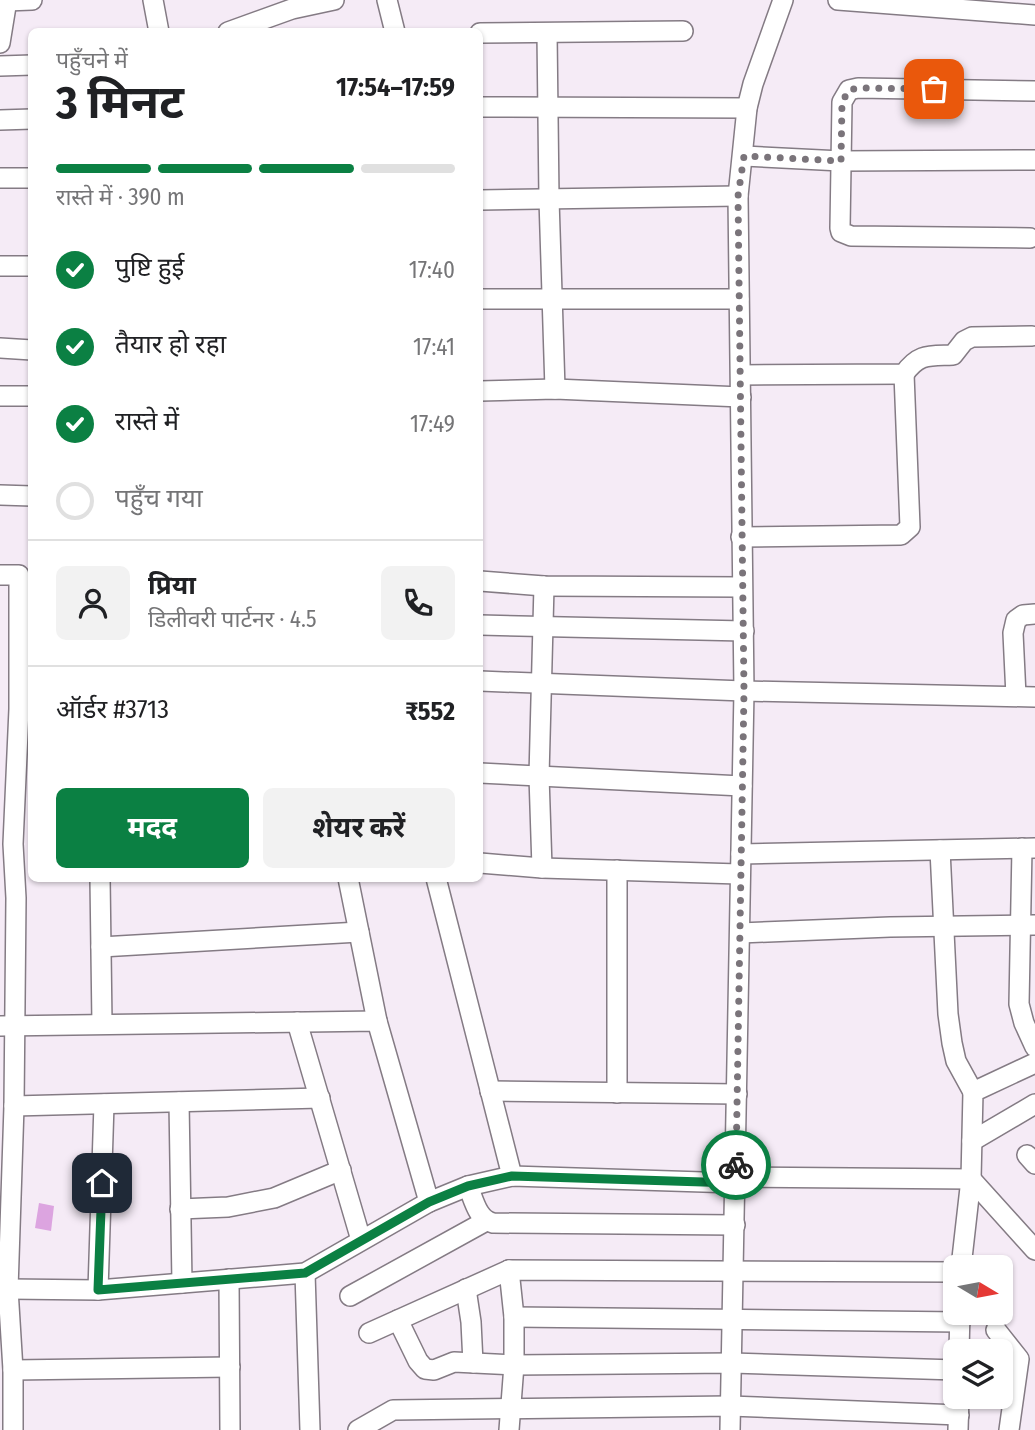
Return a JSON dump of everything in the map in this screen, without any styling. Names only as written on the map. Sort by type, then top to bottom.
[{"type":"street","points":[[0,43],[7,1],[32,0]]},
{"type":"street","points":[[153,0],[158,28]]},
{"type":"street","points":[[237,28],[291,4],[334,0]]},
{"type":"street","points":[[387,0],[394,28]]},
{"type":"street","points":[[730,1430],[744,691],[738,196],[747,108],[783,0]]},
{"type":"street","points":[[838,0],[939,4],[1035,15]]},
{"type":"street","points":[[483,33],[683,31]]},
{"type":"street","points":[[547,33],[555,389]]},
{"type":"street","points":[[0,66],[28,65]]},
{"type":"street","points":[[1030,238],[846,235],[839,228],[842,102],[849,90],[858,88],[1035,91]]},
{"type":"street","points":[[483,107],[747,108]]},
{"type":"street","points":[[0,120],[28,119]]},
{"type":"street","points":[[744,156],[841,161],[1035,160]]},
{"type":"street","points":[[0,178],[28,178]]},
{"type":"street","points":[[483,200],[738,196]]},
{"type":"street","points":[[0,266],[28,266]]},
{"type":"street","points":[[483,299],[739,299]]},
{"type":"street","points":[[741,537],[901,535],[910,527],[904,374],[920,357],[953,355],[964,341],[972,337],[1032,336]]},
{"type":"street","points":[[0,348],[28,350]]},
{"type":"street","points":[[741,375],[904,374]]},
{"type":"street","points":[[483,391],[555,389],[741,397]]},
{"type":"street","points":[[0,396],[28,396]]},
{"type":"street","points":[[0,495],[28,496]]},
{"type":"street","points":[[13,1430],[6,1201],[13,1106],[7,1026],[8,926],[22,844],[17,575]]},
{"type":"street","points":[[483,581],[544,586],[741,587]]},
{"type":"street","points":[[542,868],[539,776],[544,586]]},
{"type":"street","points":[[483,681],[744,691],[1025,697],[1013,633],[1016,620],[1023,615],[1035,614]]},
{"type":"street","points":[[483,625],[744,631]]},
{"type":"street","points":[[483,773],[742,786]]},
{"type":"street","points":[[741,854],[1029,848],[1029,925],[1020,1004],[1024,1023],[1035,1047]]},
{"type":"street","points":[[940,850],[952,1043],[956,1061],[973,1092],[971,1179],[962,1255]]},
{"type":"street","points":[[483,863],[542,868],[739,874]]},
{"type":"street","points":[[617,870],[617,1093]]},
{"type":"street","points":[[100,882],[102,1024]]},
{"type":"street","points":[[349,882],[377,1021],[429,1202]]},
{"type":"street","points":[[437,882],[512,1176]]},
{"type":"street","points":[[740,933],[1029,925]]},
{"type":"street","points":[[101,947],[359,932]]},
{"type":"street","points":[[7,1026],[377,1021]]},
{"type":"street","points":[[297,1022],[361,1240]]},
{"type":"street","points":[[973,1092],[1035,1063]]},
{"type":"street","points":[[490,1091],[737,1094]]},
{"type":"street","points":[[13,1106],[320,1098]]},
{"type":"street","points":[[179,1102],[182,1283]]},
{"type":"street","points":[[98,1290],[104,1104]]},
{"type":"street","points":[[972,1142],[1035,1104]]},
{"type":"street","points":[[180,1209],[228,1207],[274,1198],[341,1170]]},
{"type":"street","points":[[8,1289],[98,1290],[305,1273],[429,1202],[468,1186],[512,1176],[735,1180],[971,1179],[1035,1250]]},
{"type":"street","points":[[468,1186],[480,1216],[486,1221]]},
{"type":"street","points":[[350,1296],[486,1221],[735,1225]]},
{"type":"street","points":[[509,1270],[514,1317],[514,1365],[509,1430]]},
{"type":"street","points":[[369,1333],[509,1270],[943,1272]]},
{"type":"street","points":[[305,1273],[310,1430]]},
{"type":"street","points":[[229,1279],[230,1430]]},
{"type":"street","points":[[466,1290],[474,1363]]},
{"type":"street","points":[[514,1317],[943,1317]]},
{"type":"street","points":[[398,1320],[425,1370],[434,1370],[454,1363],[732,1363],[943,1370]]},
{"type":"street","points":[[996,1330],[1003,1339]]},
{"type":"street","points":[[1013,1351],[1019,1359],[1013,1365]]},
{"type":"street","points":[[13,1370],[230,1367]]},
{"type":"street","points":[[358,1430],[393,1410],[730,1406],[959,1414]]},
{"type":"street","points":[[1010,1409],[1011,1428]]},
{"type":"building","points":[[39,1203],[54,1206],[51,1231],[35,1228]]},
{"type":"way so far","points":[[736,1165],[744,691],[738,196],[744,156],[841,161],[842,102],[849,90],[934,89]]},
{"type":"route","points":[[102,1183],[98,1290],[305,1273],[429,1202],[468,1186],[512,1176],[735,1183],[736,1165]]}]
